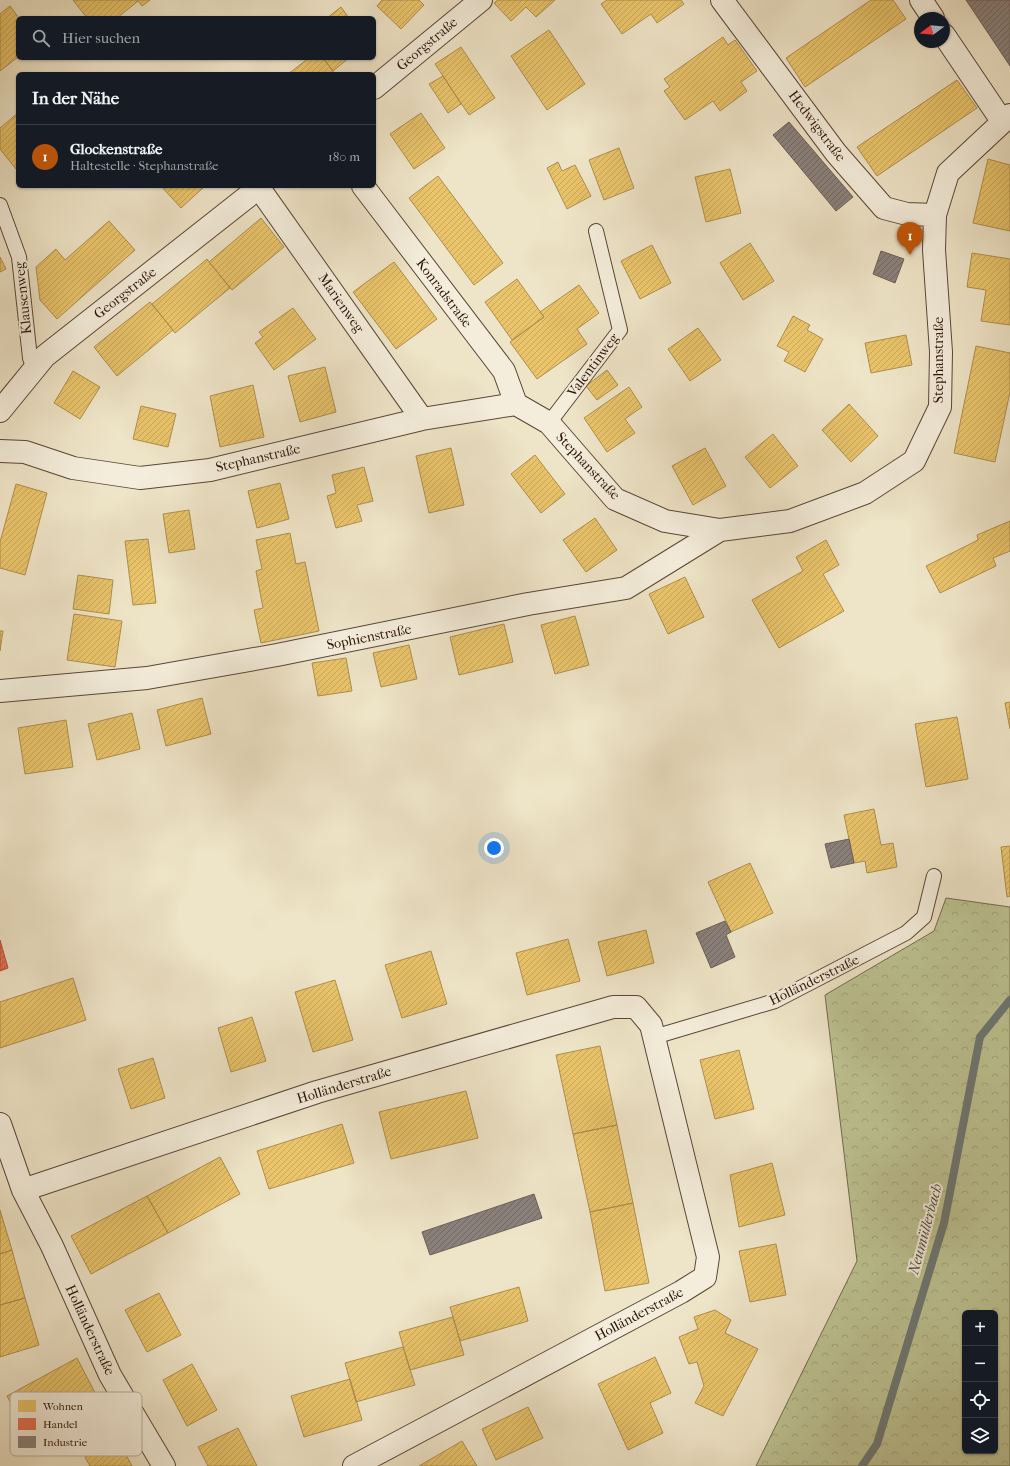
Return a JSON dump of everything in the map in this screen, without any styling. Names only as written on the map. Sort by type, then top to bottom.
[{"type":"street","name":"Georgstraße","points":[[376,86],[481,0]]},
{"type":"street","name":"Hedwigstraße","points":[[722,0],[836,153],[884,208],[907,214],[936,215]]},
{"type":"street","points":[[921,0],[929,12]]},
{"type":"street","points":[[950,42],[1006,118]]},
{"type":"street","name":"Stephanstraße","points":[[0,451],[25,452],[74,468],[140,478],[210,470],[422,419],[516,404],[548,423],[615,499],[665,521],[720,530],[790,521],[865,493],[914,461],[940,407],[941,352],[934,250],[936,215],[948,173],[1006,118]]},
{"type":"street","name":"Georgstraße","points":[[0,411],[45,356],[259,188]]},
{"type":"street","name":"Marienweg","points":[[261,188],[422,419]]},
{"type":"street","name":"Konradstraße","points":[[365,188],[504,371],[516,404]]},
{"type":"street","name":"Sophienstraße","points":[[0,691],[148,678],[292,652],[528,604],[626,588],[720,530]]},
{"type":"street","name":"Holländerstraße","points":[[23,1190],[318,1092],[613,1007],[636,1008],[651,1025],[708,1257],[705,1277],[681,1292],[354,1466]]},
{"type":"street","name":"Holländerstraße","points":[[0,1124],[23,1190],[52,1246],[110,1375],[120,1392]]},
{"type":"street","name":"Holländerstraße","points":[[142,1429],[164,1466]]},
{"type":"lane","name":"Klausenweg","points":[[0,205],[20,257],[30,358],[34,369]]},
{"type":"lane","name":"Valentinweg","points":[[548,423],[620,330],[596,231]]},
{"type":"lane","name":"Holländerstraße","points":[[654,1037],[775,1001],[906,933],[924,917],[934,876]]},
{"type":"green space","points":[[946,898],[1010,907],[1010,1466],[756,1466],[857,1261],[825,995],[934,931]]},
{"type":"building: Wohnen","points":[[73,0],[150,0],[142,6],[138,1],[119,16],[85,16]]},
{"type":"building: Wohnen","points":[[382,0],[419,0],[424,5],[401,29],[377,6]]},
{"type":"building: Wohnen","points":[[498,0],[555,0],[536,17],[526,7],[511,21],[494,3]]},
{"type":"building: Wohnen","points":[[607,0],[681,0],[684,4],[657,23],[651,14],[622,34],[601,4]]},
{"type":"building: Wohnen","points":[[871,0],[893,0],[906,19],[805,87],[786,58]]},
{"type":"building: Wohnen","points":[[10,6],[18,16],[16,16],[16,59],[0,71],[0,14]]},
{"type":"building: Wohnen","points":[[341,7],[348,16],[330,16]]},
{"type":"building: Wohnen","points":[[549,30],[585,84],[547,110],[511,56]]},
{"type":"building: Wohnen","points":[[723,37],[728,45],[735,40],[757,71],[741,82],[747,91],[720,111],[713,101],[685,120],[664,91],[670,87],[664,79]]},
{"type":"building: Wohnen","points":[[461,47],[495,98],[469,115],[435,64]]},
{"type":"building: Wohnen","points":[[306,60],[324,60],[334,72],[291,72]]},
{"type":"building: Wohnen","points":[[325,60],[347,60],[333,71]]},
{"type":"building: Wohnen","points":[[443,76],[461,104],[448,113],[429,84]]},
{"type":"building: Wohnen","points":[[957,80],[977,108],[877,176],[857,147]]},
{"type":"building: Wohnen","points":[[421,113],[445,148],[414,169],[390,134]]},
{"type":"building: Wohnen","points":[[16,115],[16,169],[0,149],[0,128]]},
{"type":"building: Wohnen","points":[[619,148],[634,188],[604,200],[589,160]]},
{"type":"building: Wohnen","points":[[988,159],[1010,165],[1010,231],[973,223]]},
{"type":"building: Wohnen","points":[[558,162],[562,171],[575,165],[591,196],[567,209],[547,168]]},
{"type":"building: Wohnen","points":[[730,169],[741,213],[706,222],[695,177]]},
{"type":"building: Wohnen","points":[[438,176],[503,263],[474,285],[409,198]]},
{"type":"building: Wohnen","points":[[163,188],[203,188],[181,208]]},
{"type":"building: Wohnen","points":[[261,218],[284,247],[232,290],[209,262]]},
{"type":"building: Wohnen","points":[[109,221],[135,250],[57,319],[40,300],[36,267],[56,249],[65,260]]},
{"type":"building: Wohnen","points":[[750,243],[774,281],[743,300],[720,263]]},
{"type":"building: Wohnen","points":[[652,245],[671,283],[640,299],[621,261]]},
{"type":"building: Wohnen","points":[[972,253],[1010,259],[1010,325],[981,321],[986,290],[967,287]]},
{"type":"building: Wohnen","points":[[0,257],[6,269],[0,272]]},
{"type":"building: Wohnen","points":[[207,259],[230,288],[175,333],[152,304]]},
{"type":"building: Wohnen","points":[[394,262],[437,319],[396,349],[353,292]]},
{"type":"building: Wohnen","points":[[517,279],[544,317],[512,340],[485,302]]},
{"type":"building: Wohnen","points":[[579,285],[599,313],[577,329],[587,344],[537,379],[510,342],[544,317],[540,312]]},
{"type":"building: Wohnen","points":[[150,302],[173,330],[117,376],[94,347]]},
{"type":"building: Wohnen","points":[[293,308],[316,339],[274,370],[255,343],[263,337],[259,332]]},
{"type":"building: Wohnen","points":[[793,316],[810,325],[807,330],[823,339],[805,372],[784,361],[789,352],[777,346]]},
{"type":"building: Wohnen","points":[[698,328],[721,360],[690,381],[668,349]]},
{"type":"building: Wohnen","points":[[906,335],[912,365],[871,373],[865,343]]},
{"type":"building: Wohnen","points":[[976,346],[1010,353],[1010,392],[995,462],[954,453]]},
{"type":"building: Wohnen","points":[[325,367],[336,412],[300,422],[288,376]]},
{"type":"building: Wohnen","points":[[607,370],[618,385],[597,400],[586,386]]},
{"type":"building: Wohnen","points":[[73,371],[100,387],[80,419],[54,403]]},
{"type":"building: Wohnen","points":[[253,385],[264,437],[220,447],[210,396]]},
{"type":"building: Wohnen","points":[[629,387],[642,407],[625,419],[635,433],[607,452],[584,418]]},
{"type":"building: Wohnen","points":[[849,404],[878,436],[851,462],[822,430]]},
{"type":"building: Wohnen","points":[[141,406],[176,414],[168,447],[133,439]]},
{"type":"building: Wohnen","points":[[773,434],[798,466],[770,488],[745,457]]},
{"type":"building: Wohnen","points":[[451,448],[464,505],[429,513],[416,456]]},
{"type":"building: Wohnen","points":[[705,448],[726,486],[693,505],[672,466]]},
{"type":"building: Wohnen","points":[[535,455],[565,494],[541,513],[511,474]]},
{"type":"building: Wohnen","points":[[364,467],[373,501],[357,505],[362,521],[336,528],[327,496],[336,493],[332,475]]},
{"type":"building: Wohnen","points":[[280,483],[289,519],[257,528],[248,491]]},
{"type":"building: Wohnen","points":[[16,484],[47,493],[25,575],[0,568],[0,542]]},
{"type":"building: Wohnen","points":[[189,510],[195,549],[169,553],[163,514]]},
{"type":"building: Wohnen","points":[[595,518],[617,550],[586,572],[563,540]]},
{"type":"building: Wohnen","points":[[1010,521],[1010,551],[993,558],[996,566],[940,593],[926,566],[978,540],[977,535]]},
{"type":"building: Wohnen","points":[[290,533],[296,564],[305,562],[319,631],[261,643],[254,610],[263,608],[256,571],[262,569],[256,540]]},
{"type":"building: Wohnen","points":[[148,539],[156,603],[133,605],[125,541]]},
{"type":"building: Wohnen","points":[[826,540],[839,565],[823,574],[844,611],[779,648],[752,600],[803,571],[796,557]]},
{"type":"building: Wohnen","points":[[78,575],[113,580],[109,614],[73,609]]},
{"type":"building: Wohnen","points":[[685,577],[704,617],[668,634],[649,594]]},
{"type":"building: Wohnen","points":[[74,614],[122,621],[115,667],[67,660]]},
{"type":"building: Wohnen","points":[[575,616],[589,665],[555,674],[541,625]]},
{"type":"building: Wohnen","points":[[504,624],[513,662],[459,675],[450,637]]},
{"type":"building: Wohnen","points":[[0,631],[3,631],[0,651]]},
{"type":"building: Wohnen","points":[[409,645],[417,679],[381,687],[373,653]]},
{"type":"building: Wohnen","points":[[346,658],[352,691],[318,696],[312,663]]},
{"type":"building: Wohnen","points":[[202,698],[211,734],[166,746],[157,710]]},
{"type":"building: Wohnen","points":[[1010,702],[1010,729],[1005,703]]},
{"type":"building: Wohnen","points":[[132,713],[140,749],[97,760],[88,724]]},
{"type":"building: Wohnen","points":[[957,717],[968,779],[926,787],[915,724]]},
{"type":"building: Wohnen","points":[[66,720],[73,767],[25,774],[18,728]]},
{"type":"building: Wohnen","points":[[874,809],[881,845],[893,843],[897,867],[867,873],[865,861],[854,863],[844,815]]},
{"type":"building: Wohnen","points":[[1010,846],[1010,896],[1007,897],[1001,847]]},
{"type":"building: Wohnen","points":[[750,863],[773,913],[731,932],[708,882]]},
{"type":"building: Wohnen","points":[[646,930],[654,963],[607,976],[598,942]]},
{"type":"building: Wohnen","points":[[568,939],[580,981],[527,995],[516,953]]},
{"type":"building: Wohnen","points":[[431,951],[447,1004],[402,1018],[385,965]]},
{"type":"building: Wohnen","points":[[73,978],[86,1020],[0,1048],[0,1002]]},
{"type":"building: Wohnen","points":[[335,980],[353,1040],[313,1052],[295,992]]},
{"type":"building: Wohnen","points":[[252,1017],[266,1061],[231,1072],[218,1028]]},
{"type":"building: Wohnen","points":[[600,1046],[617,1125],[573,1134],[556,1055]]},
{"type":"building: Wohnen","points":[[739,1050],[754,1109],[715,1119],[700,1060]]},
{"type":"building: Wohnen","points":[[153,1058],[165,1098],[131,1109],[118,1069]]},
{"type":"building: Wohnen","points":[[466,1091],[478,1138],[391,1159],[379,1112]]},
{"type":"building: Wohnen","points":[[342,1124],[354,1163],[269,1189],[257,1151]]},
{"type":"building: Wohnen","points":[[617,1125],[633,1203],[590,1212],[573,1134]]},
{"type":"building: Wohnen","points":[[220,1157],[240,1194],[168,1233],[147,1196]]},
{"type":"building: Wohnen","points":[[772,1163],[785,1215],[739,1227],[730,1175]]},
{"type":"building: Wohnen","points":[[147,1196],[168,1233],[91,1274],[71,1236]]},
{"type":"building: Wohnen","points":[[633,1203],[649,1283],[605,1291],[590,1212]]},
{"type":"building: Wohnen","points":[[0,1210],[12,1250],[0,1254]]},
{"type":"building: Wohnen","points":[[776,1244],[786,1295],[750,1302],[739,1251]]},
{"type":"building: Wohnen","points":[[12,1250],[25,1298],[0,1305],[0,1254]]},
{"type":"building: Wohnen","points":[[519,1287],[528,1321],[460,1341],[450,1307]]},
{"type":"building: Wohnen","points":[[159,1293],[181,1335],[147,1352],[125,1310]]},
{"type":"building: Wohnen","points":[[25,1298],[39,1345],[0,1357],[0,1305]]},
{"type":"building: Wohnen","points":[[715,1310],[731,1320],[725,1333],[758,1349],[723,1416],[695,1403],[704,1386],[697,1362],[689,1364],[679,1337],[698,1329],[694,1317]]},
{"type":"building: Wohnen","points":[[453,1317],[464,1355],[410,1370],[399,1332]]},
{"type":"building: Wohnen","points":[[403,1347],[415,1385],[356,1402],[345,1363]]},
{"type":"building: Wohnen","points":[[655,1357],[671,1393],[650,1403],[663,1433],[628,1450],[598,1384]]},
{"type":"building: Wohnen","points":[[77,1358],[95,1392],[14,1392]]},
{"type":"building: Wohnen","points":[[192,1364],[217,1410],[187,1426],[163,1380]]},
{"type":"building: Wohnen","points":[[350,1379],[362,1420],[304,1437],[291,1396]]},
{"type":"building: Wohnen","points":[[10,1394],[10,1402],[7,1396]]},
{"type":"building: Wohnen","points":[[528,1407],[543,1438],[496,1460],[482,1429]]},
{"type":"building: Wohnen","points":[[238,1428],[257,1466],[208,1466],[198,1447]]},
{"type":"building: Wohnen","points":[[462,1441],[477,1466],[419,1466]]},
{"type":"building: Wohnen","points":[[127,1456],[132,1466],[90,1466],[85,1457]]},
{"type":"building: Handel","points":[[0,940],[8,968],[0,971]]},
{"type":"building: Industrie","points":[[966,0],[1010,0],[1010,66]]},
{"type":"building: Industrie","points":[[789,122],[853,197],[836,211],[773,135]]},
{"type":"building: Industrie","points":[[881,251],[904,259],[895,283],[873,274]]},
{"type":"building: Industrie","points":[[849,839],[854,863],[831,868],[825,844]]},
{"type":"building: Industrie","points":[[725,921],[731,932],[726,935],[735,957],[711,968],[696,933]]},
{"type":"building: Industrie","points":[[534,1194],[542,1218],[430,1255],[422,1232]]},
{"type":"waterway","name":"Neumüllerbach","points":[[862,1466],[877,1444],[944,1223],[980,1037],[1010,1000]]},
{"type":"place","name":"Glockenstraße","points":[[910,255]]}]
